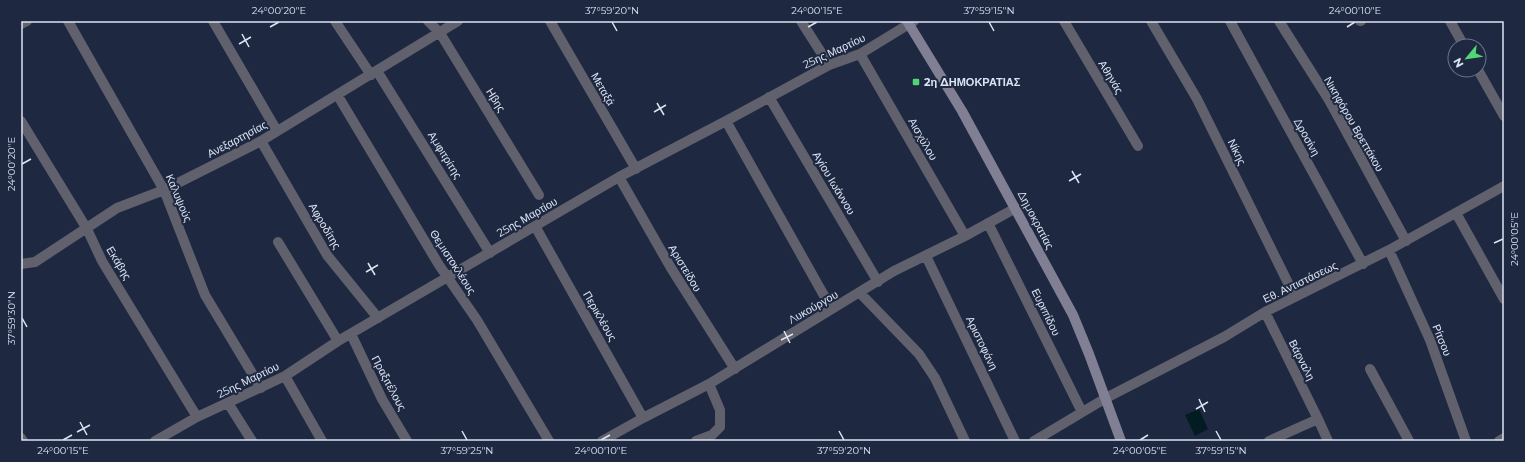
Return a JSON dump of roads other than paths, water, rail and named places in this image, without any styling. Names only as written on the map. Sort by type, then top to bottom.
[{"type":"street","points":[[21,24],[27,21]]},
{"type":"street","name":"Καλυψούς","points":[[68,21],[164,190],[205,295],[261,388]]},
{"type":"street","points":[[213,21],[277,131]]},
{"type":"street","name":"Αμφιτρίτης","points":[[335,21],[374,73],[490,253]]},
{"type":"street","name":"Ηβης","points":[[428,21],[440,33],[539,195]]},
{"type":"street","name":"Ανεξαρτησίας","points":[[21,264],[35,262],[117,208],[164,190],[261,141],[338,96],[458,21]]},
{"type":"street","name":"Μεταξά","points":[[550,21],[636,169]]},
{"type":"street","points":[[802,21],[829,65]]},
{"type":"street","name":"Αθηνάς","points":[[1064,21],[1138,146]]},
{"type":"street","name":"Νίκης","points":[[1150,21],[1197,99],[1295,297]]},
{"type":"street","name":"Δροσίνη","points":[[1230,21],[1363,264]]},
{"type":"street","name":"Νικηφόρου Βρεττάκου","points":[[1279,21],[1329,100],[1406,241]]},
{"type":"street","points":[[1450,21],[1460,38]]},
{"type":"street","name":"25ης Μαρτίου","points":[[155,441],[197,417],[285,376],[338,341],[619,177],[829,65],[860,54],[910,22]]},
{"type":"street","name":"Δημοκρατίας","points":[[910,22],[1016,208],[1073,315],[1106,398],[1121,441]]},
{"type":"street","name":"Αισχύλου","points":[[860,54],[965,236]]},
{"type":"street","points":[[1483,78],[1504,116]]},
{"type":"street","name":"Θεμιστοκλέους","points":[[338,96],[439,265],[477,320],[549,441]]},
{"type":"street","name":"Αγίου Ιωάννου","points":[[770,97],[878,282]]},
{"type":"street","name":"Εκάβης","points":[[21,121],[87,229],[102,261],[197,417]]},
{"type":"street","points":[[726,121],[831,308]]},
{"type":"street","name":"Αφροδίτης","points":[[261,141],[327,255],[378,318]]},
{"type":"street","name":"Αριστείδου","points":[[619,177],[671,268],[735,369]]},
{"type":"street","name":"Εθ. Αντιστάσεως","points":[[1034,441],[1106,398],[1224,337],[1265,312],[1363,264],[1504,186]]},
{"type":"street","name":"Λυκούργου","points":[[602,441],[735,369],[831,308],[860,293],[894,271],[965,236],[1016,208]]},
{"type":"street","points":[[1456,213],[1504,299]]},
{"type":"street","name":"Ευριπίδου","points":[[988,223],[1082,412]]},
{"type":"street","name":"Περικλέους","points":[[535,226],[643,418]]},
{"type":"street","points":[[278,242],[338,341]]},
{"type":"street","name":"Ρίτσου","points":[[1389,250],[1430,340],[1466,441]]},
{"type":"street","name":"Αριστοφάνη","points":[[926,256],[1015,441]]},
{"type":"street","points":[[860,293],[919,354],[935,378],[965,441]]},
{"type":"street","name":"Βάρναλη","points":[[1265,312],[1328,441]]},
{"type":"street","name":"Πραξιτέλους","points":[[351,334],[382,399],[407,441]]},
{"type":"street","points":[[1370,369],[1409,441]]},
{"type":"street","points":[[285,376],[322,441]]},
{"type":"street","points":[[696,441],[713,438],[720,427],[720,410],[709,384]]},
{"type":"street","points":[[228,403],[252,441]]},
{"type":"street","points":[[1269,441],[1318,418]]},
{"type":"street","points":[[1499,441],[1504,438]]},
{"type":"water","points":[[1199,409],[1208,429],[1195,436],[1185,415]]},
{"type":"place","name":"2η ΔΗΜΟΚΡΑΤΙΑΣ","points":[[916,82]]}]
